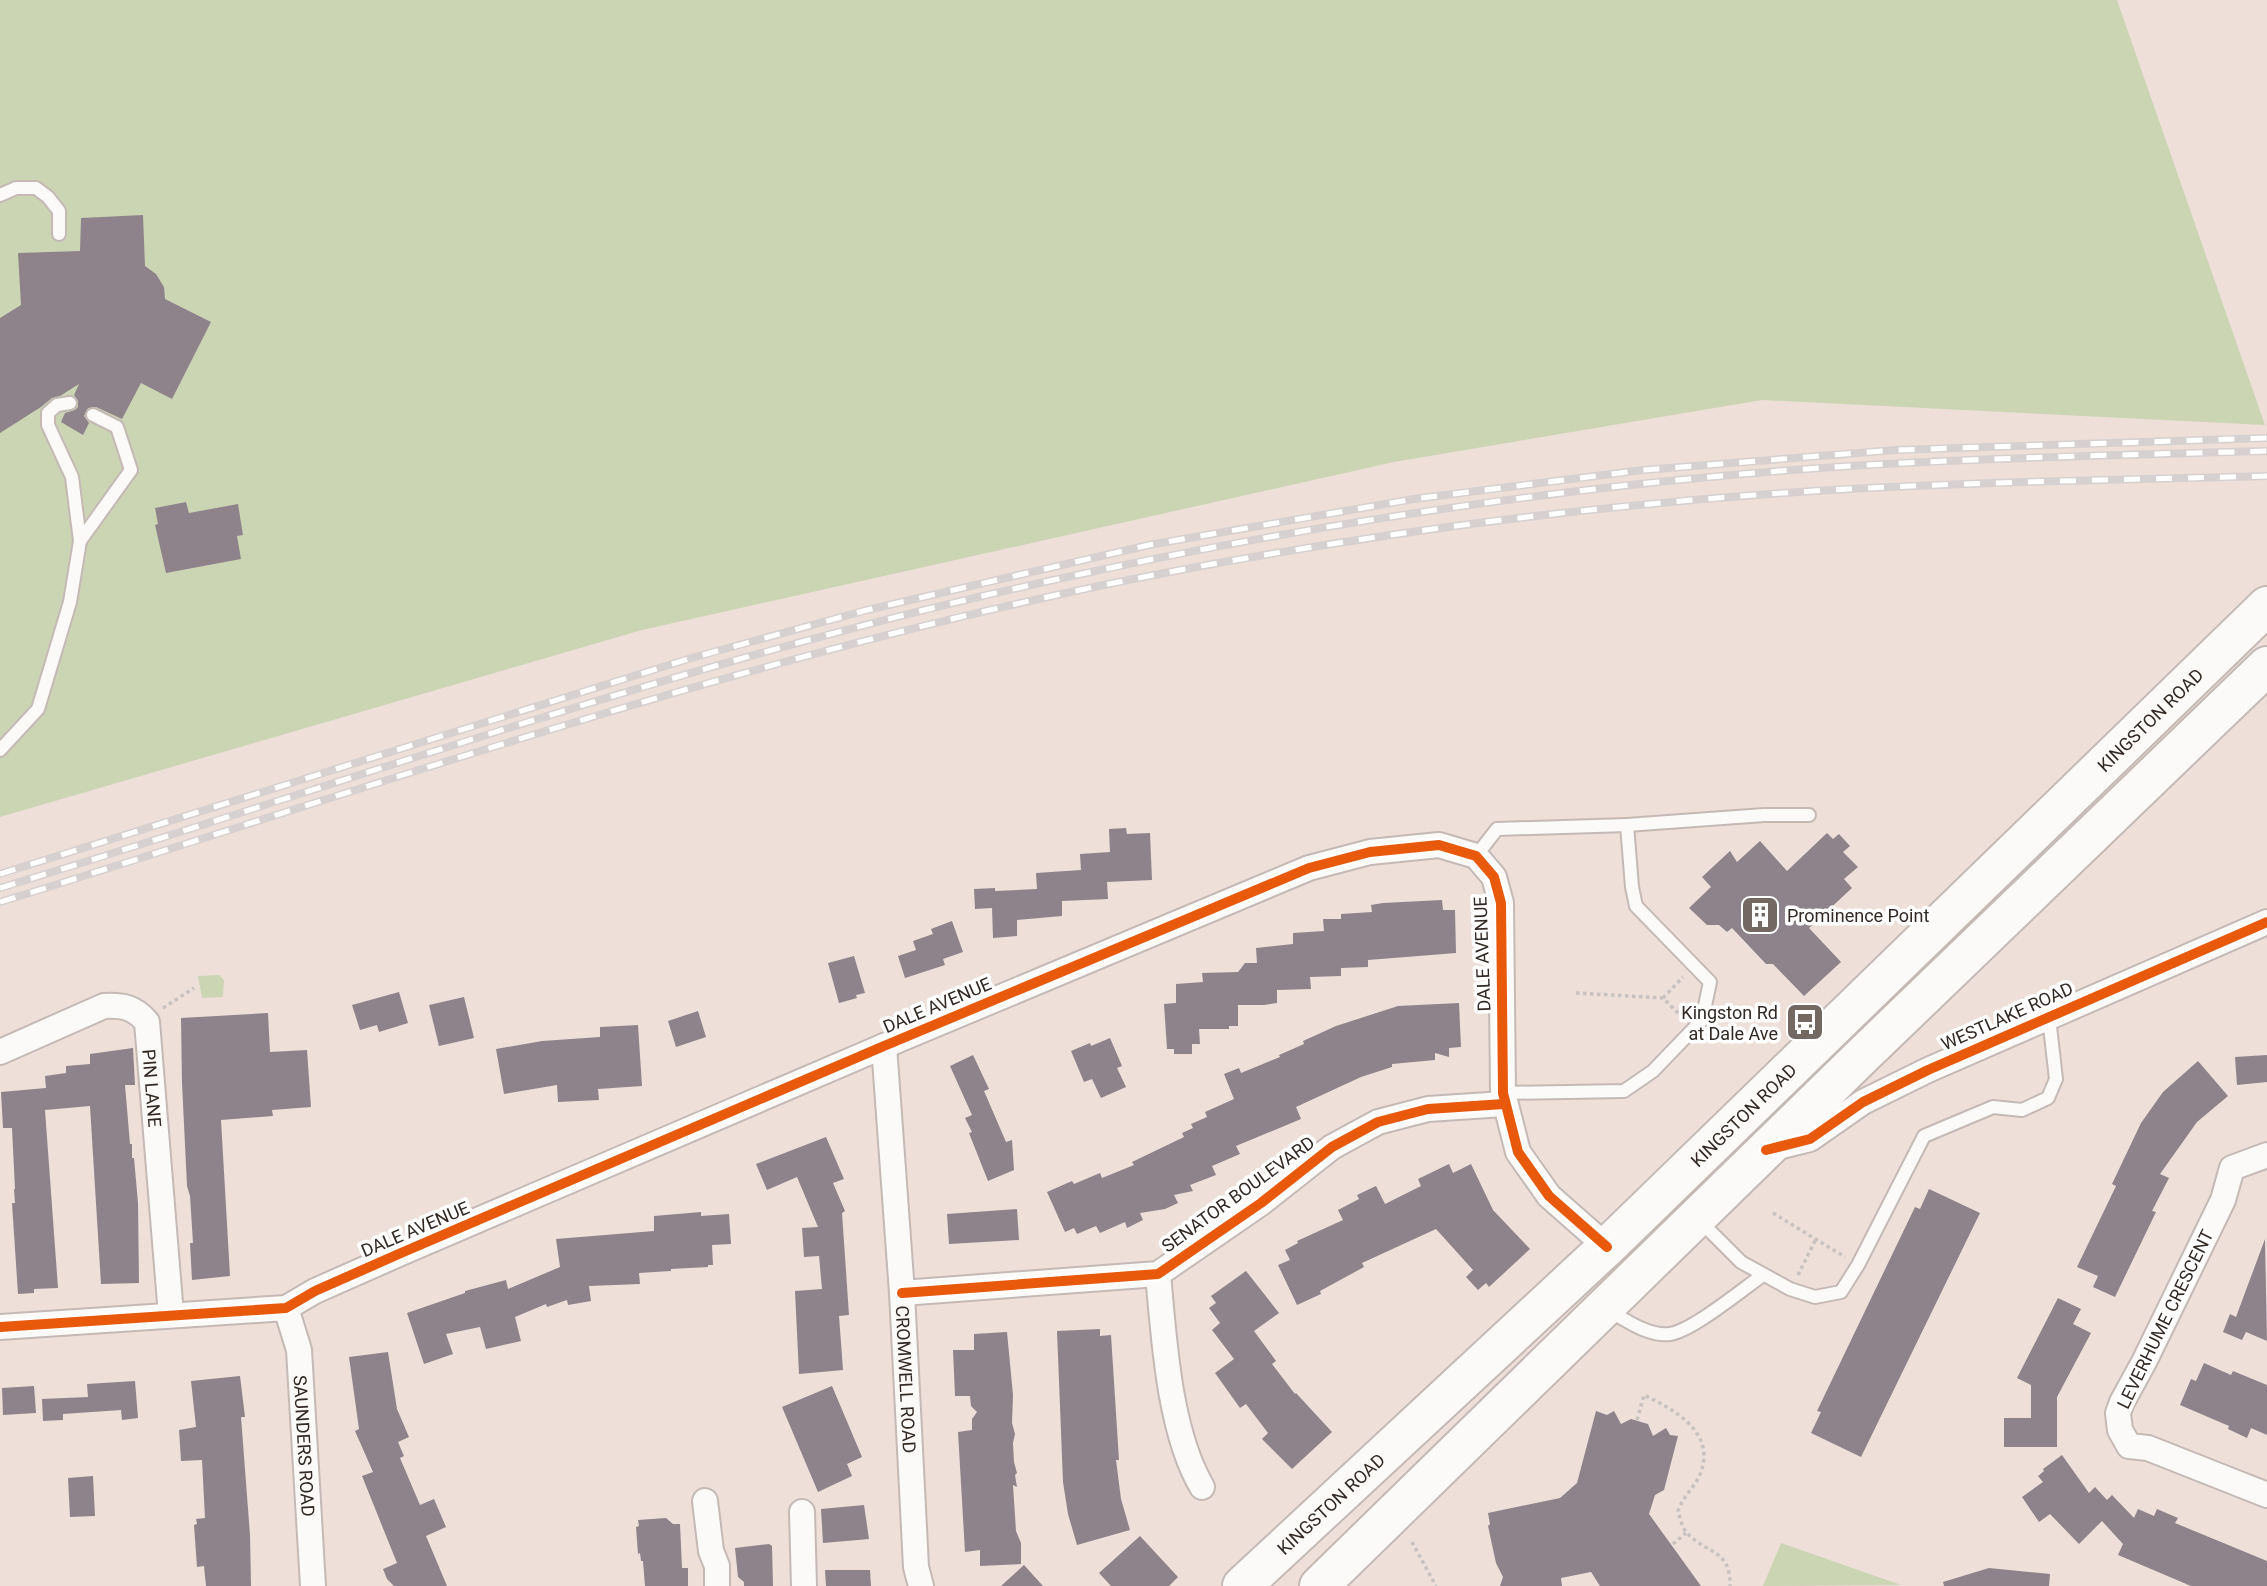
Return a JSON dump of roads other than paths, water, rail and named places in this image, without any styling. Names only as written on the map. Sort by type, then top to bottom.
[{"type":"main road","name":"KINGSTON ROAD","points":[[1242,1586],[1607,1247],[2267,606]]},
{"type":"main road","points":[[1319,1586],[2267,666]]},
{"type":"street","name":"DALE AVENUE","points":[[0,1327],[286,1308],[315,1291],[884,1046],[1309,868],[1370,852],[1439,845],[1476,856],[1494,877],[1500,903],[1503,1098],[1518,1152],[1549,1196],[1607,1247]]},
{"type":"street","name":"WESTLAKE ROAD","points":[[1766,1150],[1810,1139],[1863,1102],[1928,1070],[2267,922]]},
{"type":"street","name":"PIN LANE","points":[[0,1052],[104,1006],[122,1005],[136,1010],[147,1022],[171,1315]]},
{"type":"street","name":"CROMWELL ROAD","points":[[884,1046],[902,1293],[916,1567],[921,1586]]},
{"type":"street","name":"SENATOR BOULEVARD","points":[[902,1293],[1158,1274],[1261,1203],[1332,1147],[1378,1122],[1427,1109],[1503,1098]]},
{"type":"street","name":"LEVERHUME CRESCENT","points":[[2267,1155],[2231,1168],[2222,1200],[2118,1413],[2120,1430],[2129,1446],[2148,1448],[2267,1495]]},
{"type":"street","points":[[1158,1274],[1176,1419],[1190,1466],[1202,1487]]},
{"type":"street","name":"SAUNDERS ROAD","points":[[286,1308],[299,1350],[313,1586]]},
{"type":"street","points":[[705,1501],[711,1551],[717,1566],[717,1586]]},
{"type":"street","points":[[802,1512],[804,1586]]},
{"type":"lane","points":[[0,195],[16,188],[36,188],[48,197],[59,211],[58,233]]},
{"type":"lane","points":[[0,750],[38,709],[70,602],[80,541],[72,477],[48,425],[48,413],[57,405],[70,403]]},
{"type":"lane","points":[[80,541],[131,470],[117,427],[93,415]]},
{"type":"lane","points":[[1476,856],[1497,829],[1809,815]]},
{"type":"lane","points":[[1503,1098],[1624,1091],[1653,1071],[1702,1020],[1710,982],[1636,906],[1627,825]]},
{"type":"lane","points":[[1696,1218],[1741,1262],[1790,1289],[1815,1297],[1841,1292],[1858,1265],[1924,1136],[1993,1107],[2022,1110],[2048,1098],[2056,1079],[2049,1018]]},
{"type":"lane","points":[[1604,1308],[1649,1331],[1668,1335],[1684,1329],[1763,1275]]},
{"type":"railway","points":[[0,874],[688,659],[867,610],[1149,545],[1414,499],[1643,470],[1896,450],[2267,438]]},
{"type":"railway","points":[[0,888],[528,722],[794,644],[928,609],[1229,544],[1479,504],[1731,475],[1932,462],[2267,451]]},
{"type":"railway","points":[[0,902],[430,767],[717,681],[1007,606],[1154,575],[1318,546],[1482,522],[1647,504],[1870,488],[2267,476]]},
{"type":"place","name":"Prominence Point","points":[[1760,915]]},
{"type":"place","name":"Kingston Rd at Dale Ave","points":[[1805,1022]]}]
